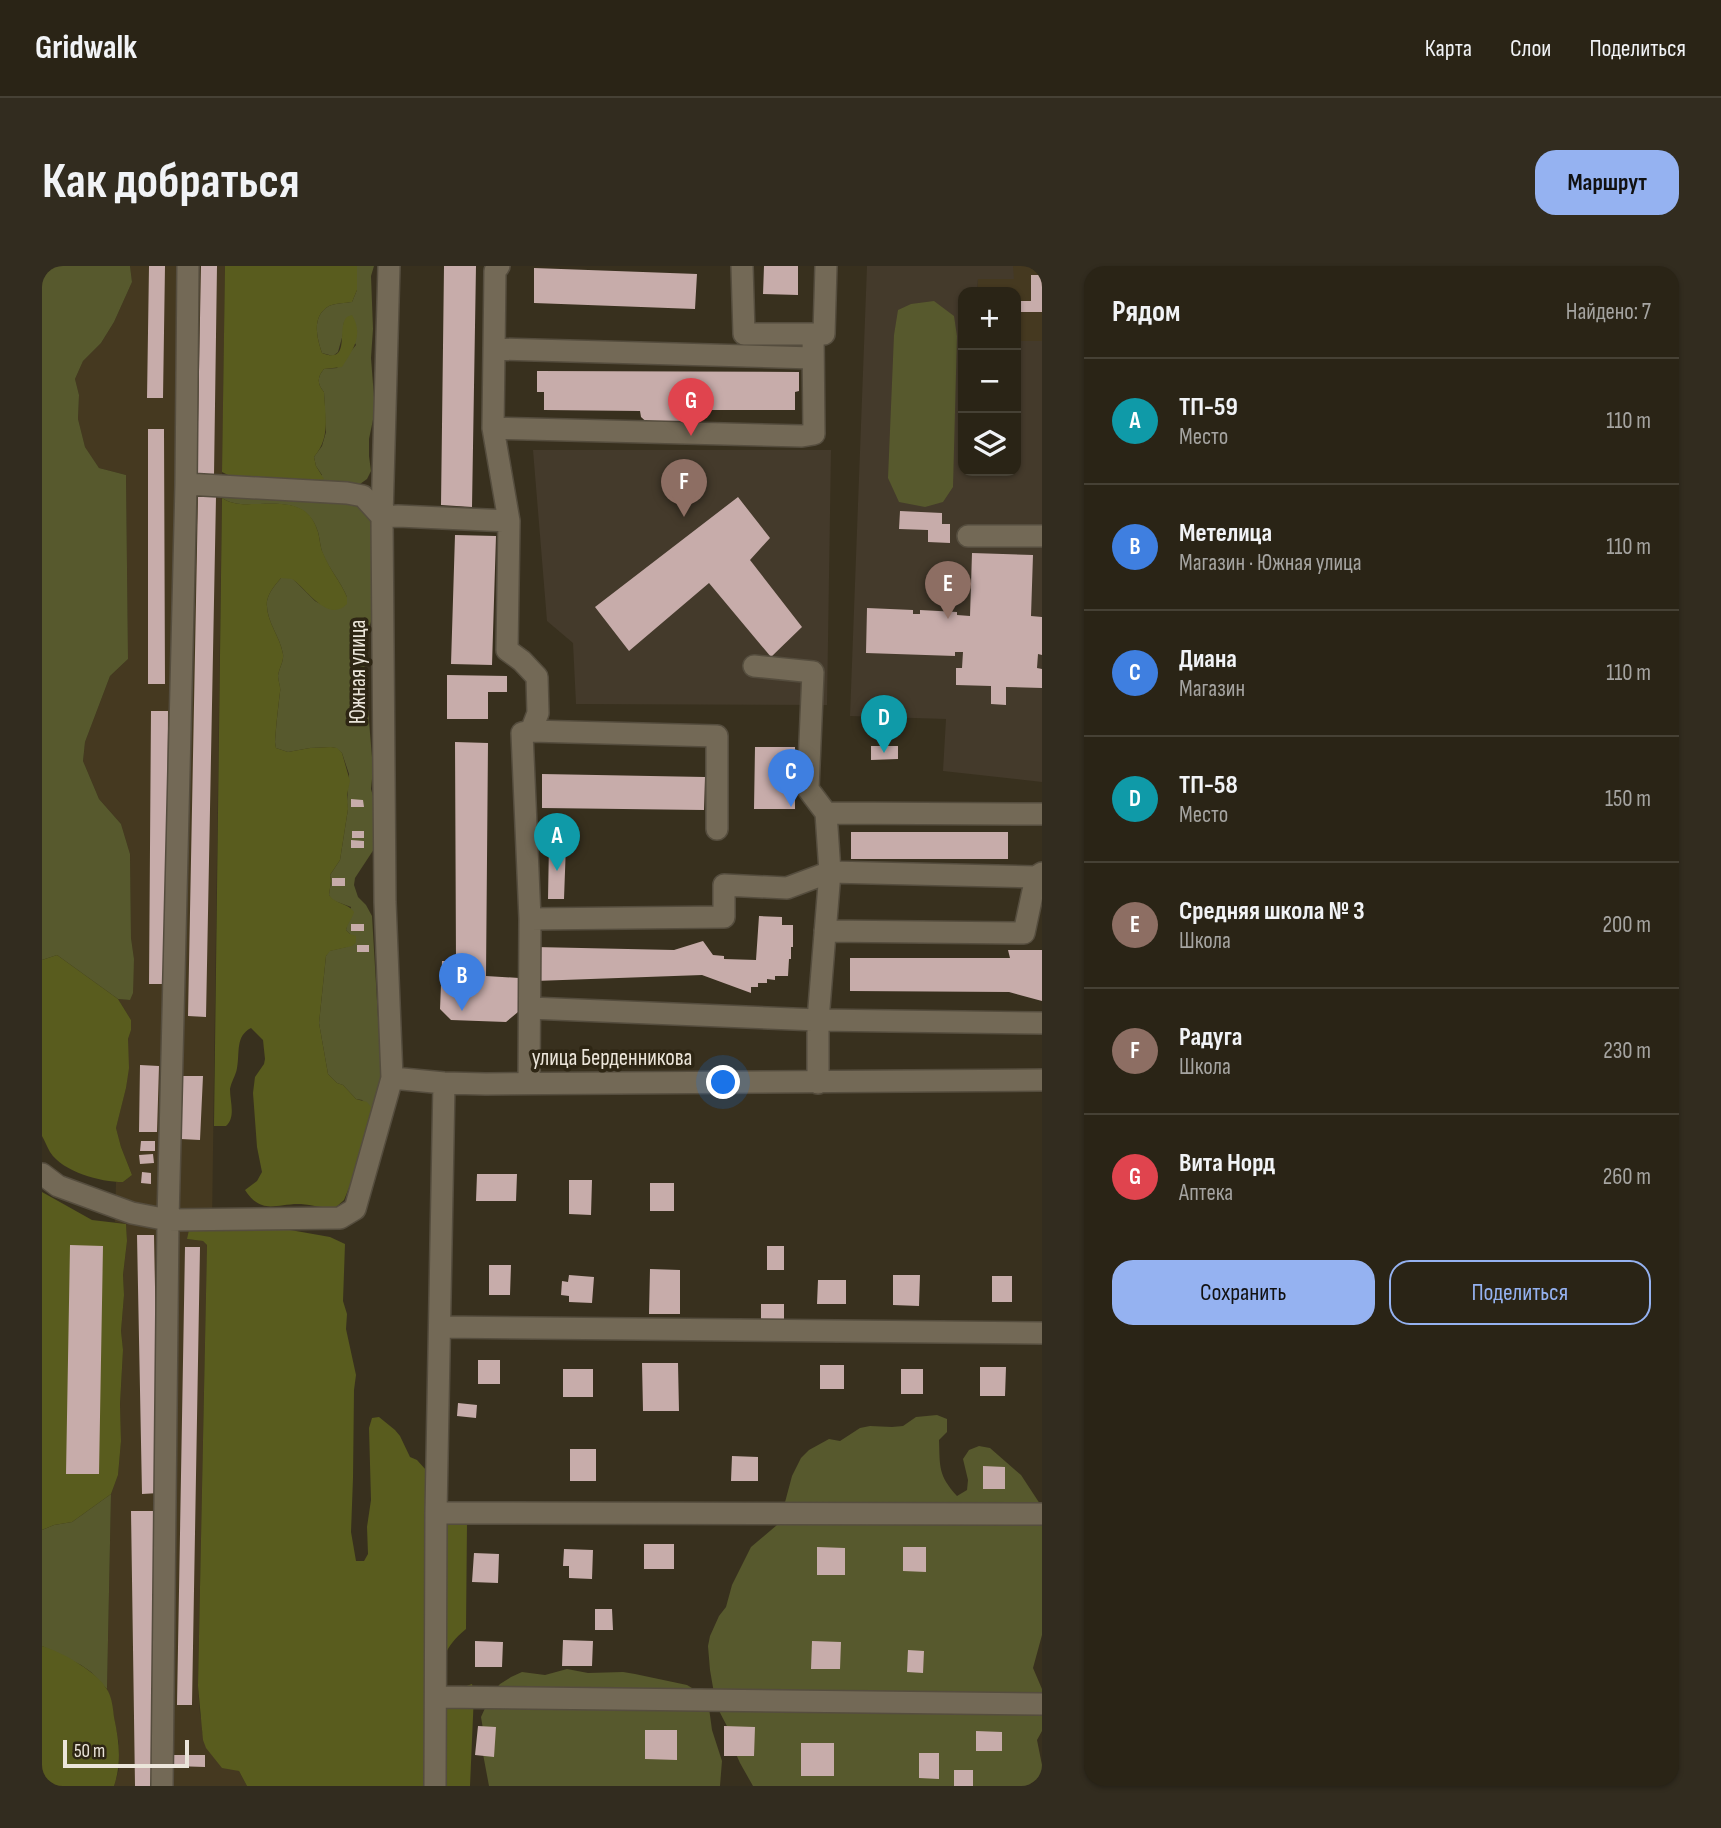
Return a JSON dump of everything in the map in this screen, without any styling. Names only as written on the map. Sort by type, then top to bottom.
[{"type":"street","points":[[162,1786],[169,1220],[186,484],[188,266]]},
{"type":"street","name":"Южная улица","points":[[42,1174],[58,1186],[132,1213],[169,1220],[340,1219],[355,1209],[392,1078],[385,902],[382,517],[389,266]]},
{"type":"street","points":[[499,266],[495,271],[493,428],[509,521],[507,650],[537,677],[538,713],[531,731]]},
{"type":"street","points":[[742,266],[744,334],[824,334],[826,266]]},
{"type":"street","points":[[493,428],[808,436],[814,434],[813,334]]},
{"type":"street","points":[[495,349],[813,358]]},
{"type":"street","points":[[186,484],[347,493],[362,496],[382,517],[509,521]]},
{"type":"street","points":[[968,536],[1042,536]]},
{"type":"street","points":[[754,666],[813,672],[808,789],[826,813],[830,872],[818,1020],[818,1083]]},
{"type":"street","points":[[529,1083],[530,919],[522,733],[531,731],[717,736],[717,829]]},
{"type":"street","points":[[826,813],[1042,814]]},
{"type":"street","points":[[530,919],[724,918],[724,885],[788,888],[830,872],[1039,875],[1024,933],[825,931]]},
{"type":"street","points":[[530,1009],[818,1020],[1042,1023]]},
{"type":"street","name":"улица Берденникова","points":[[392,1078],[444,1083],[1042,1080]]},
{"type":"street","points":[[435,1786],[436,1513],[444,1083]]},
{"type":"street","points":[[441,1327],[1042,1334]]},
{"type":"street","points":[[436,1513],[1042,1514]]},
{"type":"street","points":[[436,1697],[1042,1704]]},
{"type":"shaded area","points":[[130,266],[225,266],[212,1225],[187,1239],[203,1241],[207,1245],[198,1686],[200,1714],[202,1732],[230,1768],[239,1771],[247,1786],[114,1786],[119,1769],[119,1744],[107,1689],[111,1494],[118,1475],[121,1441],[121,1331],[127,1241],[126,1224],[115,1222],[116,1182],[123,1182],[132,1175],[116,1128],[126,1088],[128,1039],[131,1029],[131,1020],[118,999],[129,1000],[134,959],[131,938],[130,854],[121,824],[99,799],[83,761],[85,742],[110,676],[128,659],[126,475],[99,468],[85,447],[78,419],[79,395],[75,379],[83,361],[101,343],[114,322],[132,282]]},
{"type":"shaded area","points":[[225,266],[357,266],[357,290],[352,302],[329,306],[323,310],[318,321],[317,334],[322,353],[337,354],[342,343],[344,322],[348,316],[352,315],[357,336],[342,367],[324,369],[319,378],[324,392],[326,426],[323,442],[314,457],[324,479],[316,483],[238,480],[222,472]]},
{"type":"shaded area","points":[[867,266],[1013,266],[1014,279],[978,279],[977,287],[958,287],[958,476],[1021,476],[1021,341],[1042,341],[1042,782],[943,771],[946,719],[850,716]]},
{"type":"shaded area","points":[[1013,266],[1042,266],[1042,341],[1021,341],[1021,287],[977,287],[978,279],[1013,279]]},
{"type":"shaded area","points":[[533,450],[831,450],[827,705],[576,704],[573,643],[547,621]]},
{"type":"shaded area","points":[[222,498],[236,503],[279,504],[303,510],[314,522],[322,551],[347,597],[347,604],[332,610],[318,602],[292,579],[281,578],[267,601],[268,615],[283,654],[278,676],[280,690],[276,748],[288,752],[310,748],[337,748],[342,753],[350,781],[340,860],[330,875],[329,895],[354,912],[346,930],[356,936],[356,943],[330,951],[326,956],[319,1023],[328,1074],[356,1099],[367,1102],[373,1113],[351,1183],[344,1200],[335,1208],[301,1204],[264,1206],[251,1198],[245,1190],[257,1181],[262,1172],[257,1147],[253,1093],[255,1077],[265,1059],[263,1040],[251,1028],[242,1036],[239,1045],[236,1071],[230,1089],[231,1118],[226,1126],[214,1126]]},
{"type":"shaded area","points":[[57,955],[118,999],[131,1020],[128,1039],[129,1068],[116,1128],[132,1175],[123,1182],[93,1178],[64,1165],[50,1152],[42,1136],[42,960]]},
{"type":"shaded area","points":[[42,1192],[92,1220],[126,1224],[127,1241],[123,1275],[121,1441],[118,1475],[111,1494],[72,1522],[42,1530]]},
{"type":"shaded area","points":[[279,1228],[330,1237],[345,1244],[343,1301],[356,1375],[351,1532],[356,1561],[364,1561],[368,1554],[367,1527],[371,1500],[369,1428],[372,1418],[379,1417],[395,1430],[410,1457],[417,1460],[434,1479],[443,1504],[467,1523],[466,1629],[445,1654],[439,1686],[455,1690],[472,1684],[474,1694],[470,1786],[247,1786],[239,1771],[222,1768],[203,1740],[198,1686],[207,1245],[203,1241],[187,1239],[189,1230]]},
{"type":"shaded area","points":[[42,1646],[79,1664],[108,1691],[119,1751],[114,1786],[42,1786]]},
{"type":"green space","points":[[42,266],[130,266],[132,282],[114,322],[101,343],[83,361],[75,379],[79,395],[78,419],[85,447],[99,468],[126,475],[128,659],[110,676],[85,742],[83,761],[99,799],[121,824],[130,854],[131,938],[134,959],[133,993],[130,1000],[118,999],[57,955],[42,960]]},
{"type":"green space","points":[[357,266],[374,266],[371,276],[371,358],[375,410],[369,439],[371,471],[367,479],[353,489],[302,483],[322,475],[314,457],[322,446],[326,432],[324,392],[319,383],[320,375],[324,369],[337,368],[356,345],[344,322],[338,352],[333,356],[322,353],[317,334],[318,321],[323,310],[329,306],[352,302],[357,290]]},
{"type":"green space","points":[[934,301],[954,316],[957,336],[953,487],[943,502],[925,507],[899,502],[888,478],[894,335],[898,310],[911,304]]},
{"type":"green space","points":[[222,492],[347,497],[371,513],[373,615],[363,648],[373,769],[371,789],[376,807],[376,846],[355,878],[354,885],[358,897],[372,916],[382,1085],[373,1113],[362,1100],[356,1099],[328,1074],[319,1023],[326,956],[329,951],[346,947],[350,934],[346,930],[351,907],[332,900],[329,895],[330,875],[340,860],[348,809],[349,774],[342,753],[336,748],[310,748],[288,752],[276,748],[280,690],[278,676],[283,654],[267,608],[269,595],[281,578],[292,578],[315,601],[330,609],[347,597],[326,560],[318,532],[309,515],[287,505],[231,502],[222,498]]},
{"type":"green space","points":[[937,1415],[947,1419],[947,1432],[939,1440],[941,1470],[957,1496],[967,1490],[968,1480],[963,1459],[969,1450],[979,1446],[990,1448],[1021,1475],[1042,1507],[1042,1635],[1033,1668],[1042,1689],[1042,1731],[1037,1740],[1042,1765],[1042,1786],[753,1786],[740,1763],[731,1743],[730,1732],[716,1705],[710,1670],[710,1636],[726,1607],[732,1585],[751,1547],[784,1517],[784,1506],[792,1476],[801,1458],[809,1450],[829,1439],[840,1441],[860,1428],[903,1426],[916,1417]]},
{"type":"green space","points":[[111,1494],[107,1689],[81,1665],[42,1646],[42,1530],[72,1522]]},
{"type":"green space","points":[[567,1669],[588,1673],[635,1674],[687,1685],[697,1691],[709,1708],[712,1730],[722,1761],[720,1786],[489,1786],[483,1754],[481,1717],[492,1693],[500,1684],[522,1672],[545,1675]]},
{"type":"building","points":[[149,266],[165,266],[163,398],[147,398]]},
{"type":"building","points":[[201,266],[217,266],[214,475],[197,475]]},
{"type":"building","points":[[444,266],[476,266],[472,507],[441,505]]},
{"type":"building","points":[[764,266],[798,266],[798,295],[763,294]]},
{"type":"building","points":[[534,268],[697,274],[695,309],[534,303]]},
{"type":"building","points":[[1031,275],[1042,275],[1042,312],[1021,312],[1021,301],[1031,301]]},
{"type":"building","points":[[537,371],[799,372],[799,391],[795,392],[795,410],[702,410],[702,414],[690,424],[650,425],[641,417],[640,411],[544,410],[544,392],[537,392]]},
{"type":"building","points":[[148,429],[164,429],[165,684],[148,684]]},
{"type":"building","points":[[198,497],[216,497],[206,1017],[188,1016]]},
{"type":"building","points":[[738,497],[770,538],[750,560],[802,627],[771,657],[709,583],[629,651],[595,607]]},
{"type":"building","points":[[900,511],[942,513],[942,524],[950,524],[950,543],[928,542],[928,530],[899,529]]},
{"type":"building","points":[[455,535],[496,536],[492,665],[451,664]]},
{"type":"building","points":[[972,553],[1033,555],[1031,616],[1042,617],[1042,655],[1038,654],[1037,668],[1042,669],[1042,688],[1006,687],[1006,705],[991,704],[991,686],[956,685],[956,668],[962,668],[963,652],[955,652],[955,656],[866,653],[867,608],[913,610],[913,614],[920,614],[920,610],[957,612],[957,615],[970,616]]},
{"type":"building","points":[[447,675],[507,676],[507,692],[488,692],[488,719],[447,719]]},
{"type":"building","points":[[151,711],[168,711],[166,984],[149,984]]},
{"type":"building","points":[[455,742],[488,743],[486,976],[519,978],[518,1012],[506,1022],[451,1020],[440,1009],[442,961],[456,961]]},
{"type":"building","points":[[871,746],[898,746],[898,759],[871,760]]},
{"type":"building","points":[[755,747],[795,747],[795,809],[754,809]]},
{"type":"building","points":[[542,774],[705,777],[704,810],[542,808]]},
{"type":"building","points":[[351,799],[363,800],[364,807],[351,807]]},
{"type":"building","points":[[352,831],[364,831],[364,838],[352,838]]},
{"type":"building","points":[[851,832],[1008,832],[1008,859],[851,859]]},
{"type":"building","points":[[351,840],[364,841],[364,848],[351,848]]},
{"type":"building","points":[[549,843],[566,844],[564,899],[548,899]]},
{"type":"building","points":[[332,878],[345,878],[345,886],[332,886]]},
{"type":"building","points":[[759,916],[782,917],[782,925],[793,925],[793,947],[788,976],[775,976],[775,980],[767,979],[767,983],[758,983],[758,987],[751,987],[751,993],[702,975],[535,981],[535,947],[674,950],[703,941],[713,955],[724,956],[724,959],[756,960]]},
{"type":"building","points":[[351,924],[364,924],[364,931],[351,931]]},
{"type":"building","points":[[357,945],[369,945],[369,952],[357,952]]},
{"type":"building","points":[[1008,950],[1042,950],[1042,1001],[1009,992],[850,991],[850,958],[1010,958]]},
{"type":"building","points":[[140,1065],[159,1066],[157,1132],[139,1132]]},
{"type":"building","points":[[183,1076],[203,1076],[200,1140],[181,1139]]},
{"type":"building","points":[[141,1141],[155,1141],[155,1151],[140,1151]]},
{"type":"building","points":[[153,1154],[154,1163],[140,1164],[139,1155]]},
{"type":"building","points":[[142,1172],[151,1173],[151,1184],[141,1183]]},
{"type":"building","points":[[477,1174],[517,1174],[516,1201],[476,1201]]},
{"type":"building","points":[[569,1180],[592,1180],[591,1215],[569,1214]]},
{"type":"building","points":[[650,1183],[674,1183],[674,1211],[650,1211]]},
{"type":"building","points":[[137,1235],[154,1235],[159,1493],[142,1494]]},
{"type":"building","points":[[70,1245],[103,1246],[99,1474],[66,1474]]},
{"type":"building","points":[[767,1246],[784,1246],[784,1270],[767,1270]]},
{"type":"building","points":[[185,1247],[200,1247],[192,1705],[177,1705]]},
{"type":"building","points":[[489,1265],[511,1265],[510,1295],[489,1295]]},
{"type":"building","points":[[650,1269],[680,1270],[680,1314],[649,1314]]},
{"type":"building","points":[[569,1275],[594,1277],[592,1303],[569,1302],[569,1296],[561,1295],[562,1281],[568,1282]]},
{"type":"building","points":[[893,1275],[920,1275],[919,1306],[893,1305]]},
{"type":"building","points":[[992,1276],[1012,1276],[1012,1302],[992,1302]]},
{"type":"building","points":[[818,1280],[846,1280],[846,1304],[817,1304]]},
{"type":"building","points":[[761,1304],[784,1304],[784,1320],[761,1319]]},
{"type":"building","points":[[478,1360],[500,1360],[500,1384],[478,1384]]},
{"type":"building","points":[[642,1363],[678,1363],[679,1411],[643,1411]]},
{"type":"building","points":[[820,1365],[844,1365],[844,1389],[820,1389]]},
{"type":"building","points":[[980,1367],[1006,1367],[1005,1396],[980,1396]]},
{"type":"building","points":[[563,1369],[593,1369],[593,1397],[563,1397]]},
{"type":"building","points":[[901,1369],[923,1369],[923,1394],[901,1394]]},
{"type":"building","points":[[458,1403],[477,1405],[476,1418],[457,1416]]},
{"type":"building","points":[[570,1449],[596,1449],[596,1481],[570,1481]]},
{"type":"building","points":[[732,1456],[758,1457],[758,1481],[731,1481]]},
{"type":"building","points":[[983,1466],[1005,1467],[1005,1489],[983,1489]]},
{"type":"building","points":[[131,1511],[155,1511],[159,1786],[135,1786]]},
{"type":"building","points":[[644,1544],[674,1544],[674,1569],[644,1569]]},
{"type":"building","points":[[817,1547],[845,1548],[845,1575],[817,1575]]},
{"type":"building","points":[[903,1547],[926,1547],[926,1572],[903,1571]]},
{"type":"building","points":[[564,1549],[593,1550],[592,1579],[569,1578],[569,1566],[563,1566]]},
{"type":"building","points":[[474,1553],[499,1554],[498,1583],[472,1582]]},
{"type":"building","points":[[595,1609],[612,1609],[613,1630],[595,1630]]},
{"type":"building","points":[[563,1640],[593,1641],[592,1666],[562,1666]]},
{"type":"building","points":[[475,1641],[503,1642],[502,1667],[475,1667]]},
{"type":"building","points":[[812,1641],[841,1642],[840,1669],[811,1669]]},
{"type":"building","points":[[908,1650],[924,1651],[923,1673],[907,1672]]},
{"type":"building","points":[[478,1726],[496,1727],[494,1757],[475,1755]]},
{"type":"building","points":[[724,1726],[755,1727],[754,1756],[724,1756]]},
{"type":"building","points":[[645,1730],[677,1730],[677,1760],[645,1759]]},
{"type":"building","points":[[976,1731],[1002,1732],[1002,1751],[976,1751]]},
{"type":"building","points":[[801,1743],[834,1743],[834,1776],[801,1776]]},
{"type":"building","points":[[919,1753],[939,1753],[939,1779],[919,1778]]},
{"type":"building","points":[[174,1755],[205,1755],[205,1767],[174,1766]]},
{"type":"building","points":[[954,1770],[973,1770],[973,1786],[954,1786]]},
{"type":"place","name":"Вита Норд","points":[[691,436]]},
{"type":"place","name":"Радуга","points":[[684,517]]},
{"type":"place","name":"Средняя школа № 3","points":[[948,619]]},
{"type":"place","name":"ТП-58","points":[[884,753]]},
{"type":"place","name":"Диана","points":[[791,807]]},
{"type":"place","name":"ТП-59","points":[[557,871]]},
{"type":"place","name":"Метелица","points":[[462,1011]]}]
